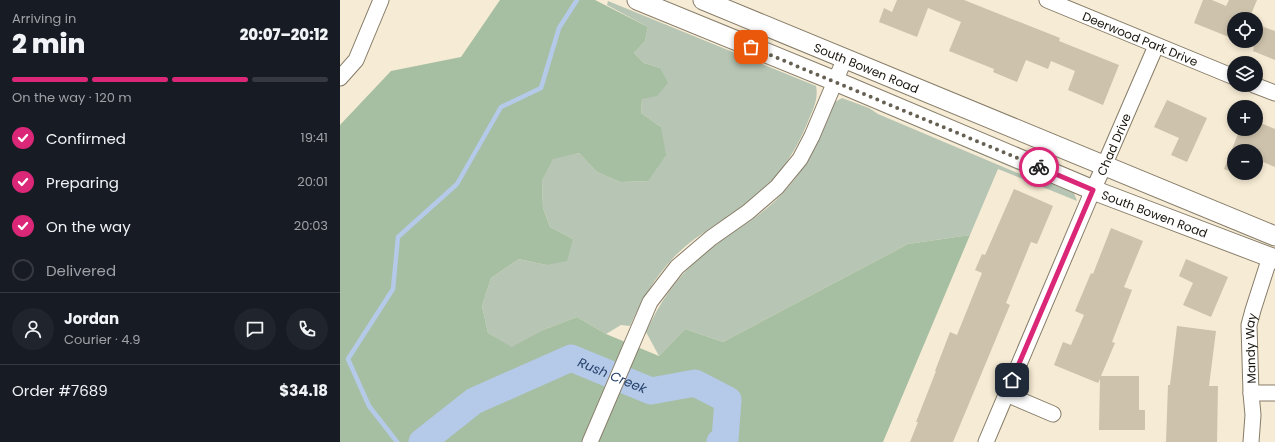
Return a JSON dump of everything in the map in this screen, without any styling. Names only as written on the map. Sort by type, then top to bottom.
[{"type":"main road","name":"South Bowen Road","points":[[638,0],[1093,190],[1273,258]]},
{"type":"main road","name":"South Bowen Road","points":[[703,0],[1275,236]]},
{"type":"street","points":[[340,78],[356,60],[381,0]]},
{"type":"street","name":"Deerwood Park Drive","points":[[1047,0],[1227,74]]},
{"type":"street","name":"Chad Drive","points":[[986,442],[1156,46]]},
{"type":"street","points":[[590,442],[650,302],[677,267],[711,238],[748,212],[772,192],[800,159],[812,136],[845,58]]},
{"type":"street","points":[[1263,88],[1275,93]]},
{"type":"street","name":"Mandy Way","points":[[1251,442],[1253,415],[1251,393],[1250,325],[1253,310],[1273,258]]},
{"type":"street","points":[[1251,393],[1275,393]]},
{"type":"street","points":[[1006,394],[1053,414]]},
{"type":"green space","points":[[500,0],[595,0],[648,27],[645,41],[634,53],[644,63],[660,68],[668,83],[657,96],[642,99],[641,113],[661,127],[666,155],[648,181],[620,182],[597,172],[579,153],[553,159],[542,181],[543,208],[550,227],[573,239],[567,261],[546,265],[519,259],[491,278],[482,306],[488,333],[512,347],[543,330],[577,317],[606,334],[659,356],[685,329],[723,342],[908,244],[970,235],[883,442],[340,442],[340,125],[391,71],[461,57]]},
{"type":"green space","points":[[608,1],[816,86],[816,101],[798,144],[773,180],[747,203],[693,240],[674,257],[649,290],[630,326],[621,325],[606,334],[577,317],[543,330],[513,348],[488,333],[482,306],[491,278],[519,259],[546,265],[573,239],[550,227],[543,208],[542,181],[553,158],[579,153],[597,172],[620,182],[648,181],[661,127],[641,113],[642,99],[660,68],[644,63],[634,53],[645,41],[648,27],[607,5]]},
{"type":"green space","points":[[842,98],[869,108],[878,114],[1027,177],[1039,179],[1074,193],[1077,201],[998,169],[970,235],[908,244],[723,342],[685,329],[659,356],[646,332],[657,310],[670,290],[685,272],[712,247],[760,213],[788,188],[797,177],[812,153],[835,102]]},
{"type":"green space","points":[[873,107],[1035,175],[1027,174]]},
{"type":"building","points":[[897,0],[964,0],[1060,38],[1059,41],[1119,65],[1103,105],[1068,90],[1075,71],[1051,61],[1048,69],[1026,60],[1017,82],[993,72],[994,69],[949,51],[961,22],[928,8],[917,37],[879,22],[884,8],[892,12]]},
{"type":"building","points":[[1203,0],[1212,0],[1226,6],[1229,0],[1257,0],[1252,12],[1227,12],[1227,36],[1194,23]]},
{"type":"building","points":[[1263,27],[1275,31],[1275,60],[1253,51],[1254,48],[1263,48]]},
{"type":"building","points":[[1167,100],[1207,118],[1187,162],[1171,155],[1179,138],[1154,127]]},
{"type":"building","points":[[1263,124],[1275,129],[1275,167],[1263,162],[1263,144],[1234,144],[1237,136],[1263,136]]},
{"type":"building","points":[[1227,162],[1227,170],[1224,169]]},
{"type":"building","points":[[1014,189],[1053,206],[1037,244],[1031,242],[1006,303],[1010,305],[953,442],[910,442],[950,332],[957,335],[982,273],[975,270],[982,254],[985,255]]},
{"type":"building","points":[[1111,228],[1143,241],[1124,287],[1132,290],[1112,342],[1115,343],[1101,376],[1139,376],[1139,410],[1145,410],[1145,430],[1099,430],[1100,379],[1098,383],[1054,365],[1063,342],[1071,345],[1084,315],[1075,311],[1091,273],[1093,274]]},
{"type":"building","points":[[1186,259],[1228,277],[1211,317],[1183,305],[1193,283],[1179,276]]},
{"type":"building","points":[[1177,326],[1216,331],[1209,386],[1218,386],[1217,442],[1166,442],[1168,385],[1170,385]]},
{"type":"waterway","points":[[397,442],[369,406],[348,359],[393,289],[398,237],[457,184],[501,107],[541,88],[559,28],[577,0]]},
{"type":"waterway","name":"Rush Creek","points":[[422,442],[474,401],[571,358],[651,391],[695,383],[728,400],[725,439],[720,442]]},
{"type":"way so far","points":[[751,47],[1039,167]]},
{"type":"route","points":[[1012,380],[1093,190],[1039,167]]}]
